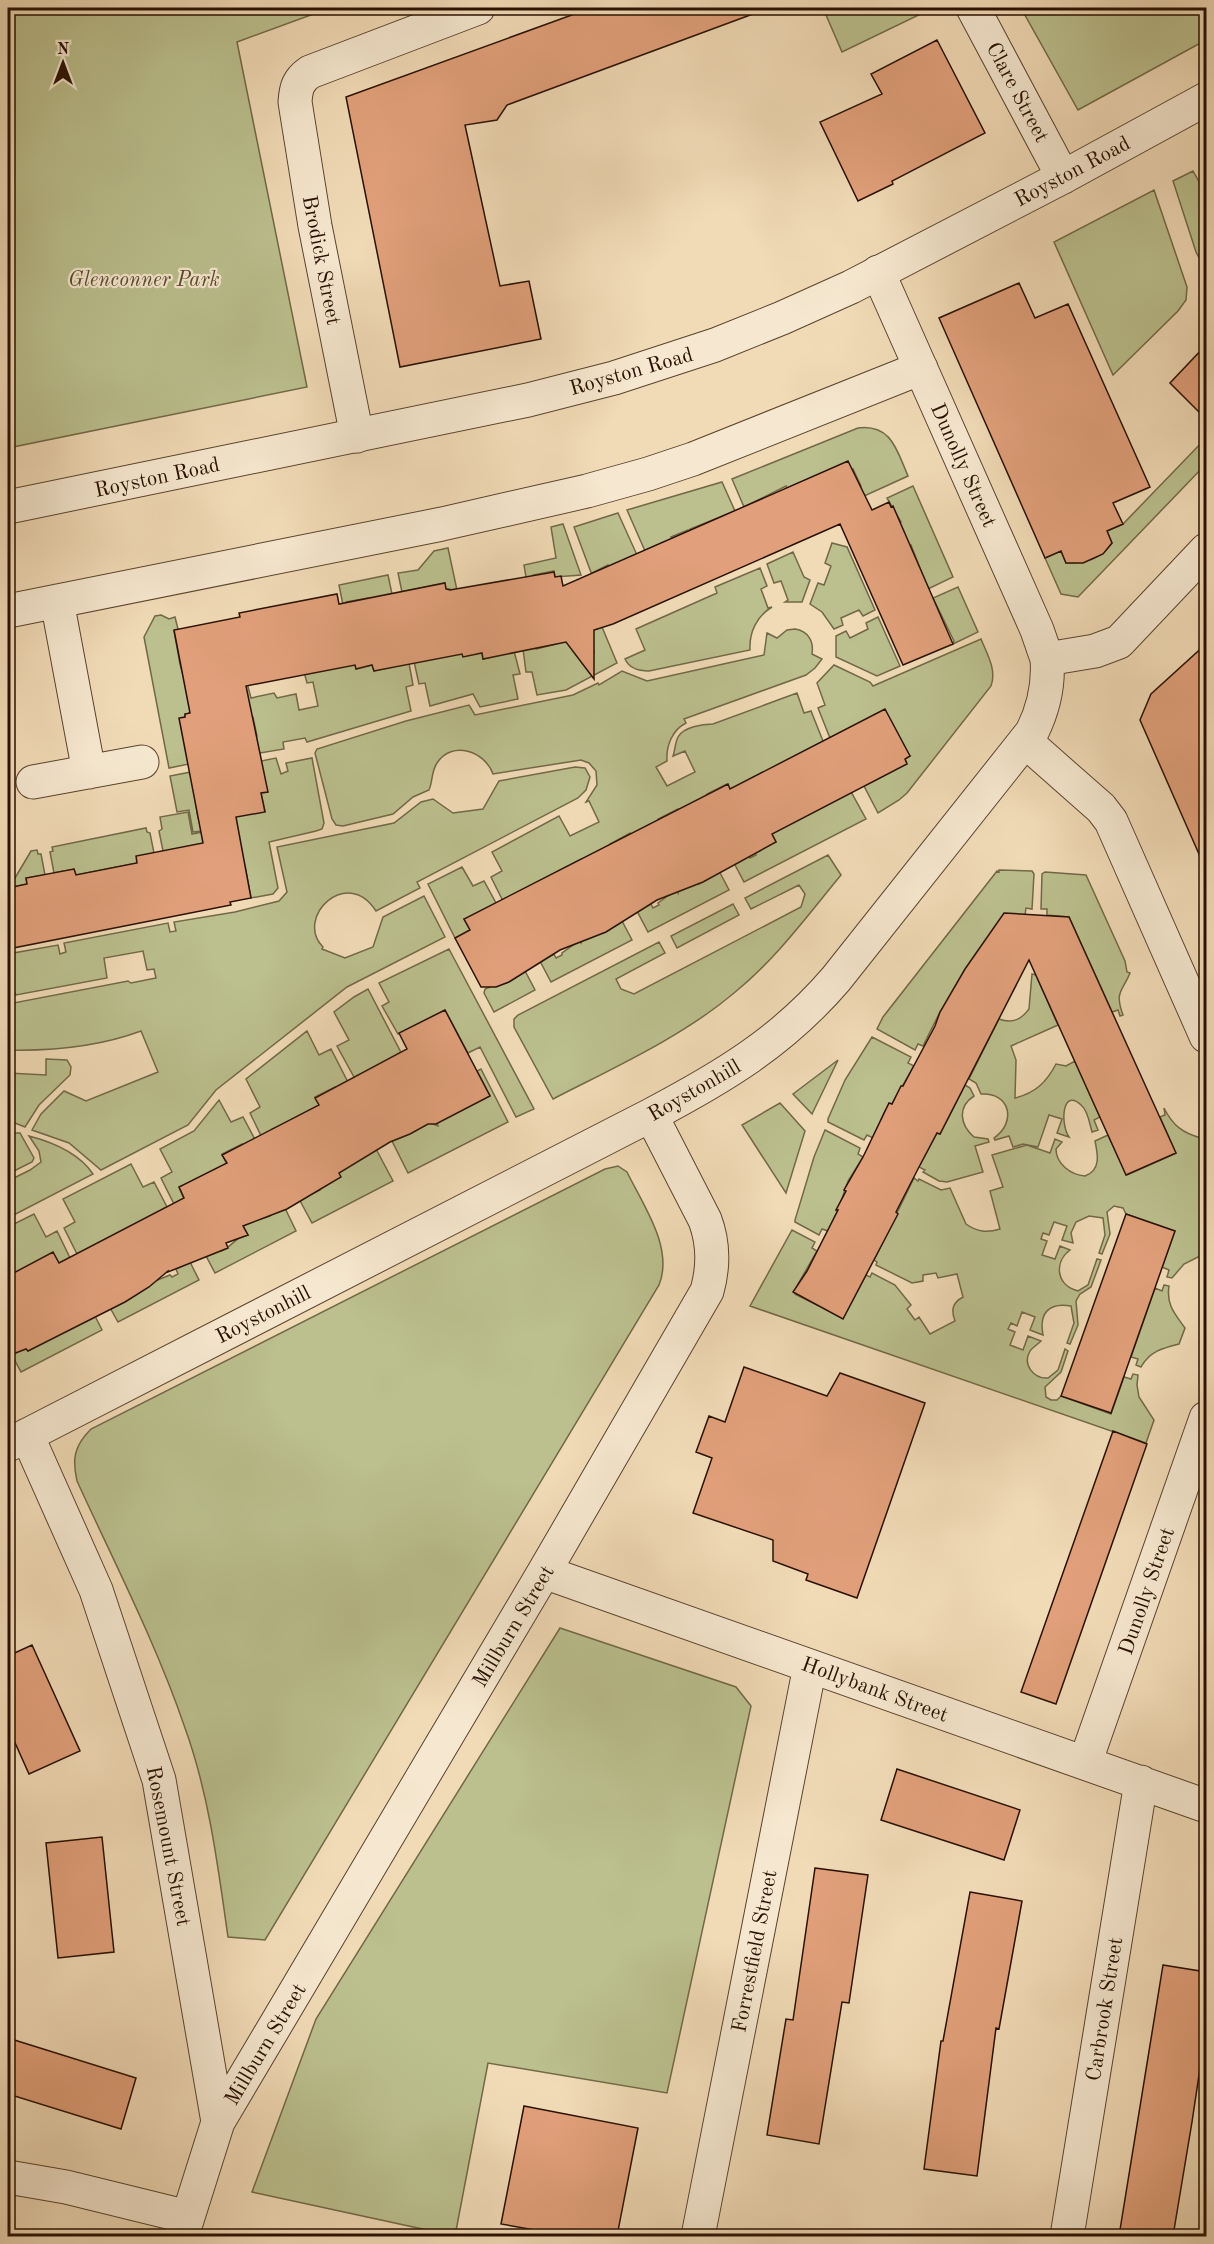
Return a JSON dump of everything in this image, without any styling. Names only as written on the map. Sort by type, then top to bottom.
[{"type":"street","name":"Brodick Street","points":[[357,436],[313,215],[295,102],[298,84],[301,78],[310,72],[478,8]]},
{"type":"street","name":"Clare Street","points":[[973,8],[1063,177]]},
{"type":"street","name":"Royston Road","points":[[8,507],[528,400],[614,378],[749,332],[830,297],[1063,177],[1206,99]]},
{"type":"street","name":"Dunolly Street","points":[[878,272],[1037,630],[1047,659]]},
{"type":"street","points":[[8,611],[442,524],[616,484],[693,459],[921,368]]},
{"type":"street","points":[[1047,659],[1095,651],[1119,642],[1206,550]]},
{"type":"street","points":[[57,601],[89,772]]},
{"type":"street","name":"Roystonhill","points":[[17,1440],[651,1115],[687,1096],[774,1041],[820,997],[1025,741],[1036,723],[1044,699],[1048,672],[1047,659]]},
{"type":"street","points":[[1025,741],[1101,808],[1111,821],[1206,1036]]},
{"type":"street","points":[[33,782],[142,762]]},
{"type":"street","name":"Millburn Street","points":[[218,2122],[701,1302],[711,1275],[712,1246],[705,1220],[651,1115]]},
{"type":"street","name":"Dunolly Street","points":[[1085,1763],[1206,1418]]},
{"type":"street","name":"Rosemount Street","points":[[17,1440],[96,1590],[159,1780],[218,2122],[185,2227]]},
{"type":"street","name":"Hollybank Street","points":[[544,1572],[1206,1806]]},
{"type":"street","name":"Forrestfield Street","points":[[698,2236],[810,1666]]},
{"type":"street","name":"Carbrook Street","points":[[1067,2236],[1141,1782]]},
{"type":"street","points":[[8,2177],[66,2187],[185,2227]]},
{"type":"green space","name":"Glenconner Park","points":[[8,8],[330,8],[237,42],[307,387],[8,448]]},
{"type":"green space","points":[[823,8],[923,8],[925,12],[842,52]]},
{"type":"green space","points":[[1021,8],[1206,8],[1206,40],[1078,110]]},
{"type":"green space","points":[[1193,171],[1206,194],[1206,271],[1196,252],[1173,181]]},
{"type":"green space","points":[[1154,190],[1187,287],[1186,300],[1178,311],[1113,375],[1054,242]]},
{"type":"green space","points":[[858,428],[879,430],[886,435],[892,441],[908,476],[862,497],[859,488],[861,486],[853,469],[787,488],[786,486],[744,507],[732,479]]},
{"type":"green space","points":[[1206,438],[1206,464],[1078,597],[1061,594],[1045,558],[1061,551],[1066,563],[1086,561],[1097,557],[1112,543],[1107,531],[1123,524]]},
{"type":"green space","points":[[722,482],[735,511],[690,529],[689,532],[688,530],[671,537],[672,539],[645,551],[627,510]]},
{"type":"green space","points":[[913,486],[953,577],[928,589],[911,545],[909,546],[899,524],[901,522],[887,498]]},
{"type":"green space","points":[[618,513],[637,555],[610,567],[608,565],[592,575],[574,527]]},
{"type":"green space","points":[[563,524],[581,575],[555,577],[554,571],[533,575],[534,581],[527,583],[524,565],[556,558],[551,527]]},
{"type":"green space","points":[[832,543],[847,547],[875,610],[863,616],[859,610],[841,618],[843,625],[834,629],[822,612],[810,604],[818,583],[824,585],[831,566],[825,563]]},
{"type":"green space","points":[[448,548],[457,590],[451,598],[450,589],[446,589],[444,583],[402,592],[398,573],[418,570],[434,551]]},
{"type":"green space","points":[[793,552],[804,577],[810,580],[802,602],[785,602],[788,600],[781,581],[774,583],[767,564]]},
{"type":"green space","points":[[760,568],[767,586],[761,589],[768,608],[772,607],[755,625],[750,650],[649,671],[629,665],[625,659],[645,650],[636,629],[717,593],[715,587]]},
{"type":"green space","points":[[388,575],[392,594],[370,604],[368,598],[346,602],[344,610],[339,585]]},
{"type":"green space","points":[[958,587],[978,632],[953,644],[954,641],[933,598]]},
{"type":"green space","points":[[161,615],[169,619],[175,617],[178,629],[174,631],[180,664],[194,712],[185,714],[189,764],[169,768],[144,637],[155,616]]},
{"type":"green space","points":[[878,617],[900,666],[877,676],[836,657],[836,636],[846,631],[850,638],[868,629],[866,623]]},
{"type":"green space","points":[[602,627],[617,663],[566,690],[537,695],[532,672],[526,672],[523,649],[534,642],[536,649],[556,644],[572,634],[594,653],[591,631]]},
{"type":"green space","points":[[795,629],[807,634],[811,641],[812,654],[822,659],[815,668],[806,675],[684,719],[686,723],[671,739],[667,761],[656,767],[667,786],[695,772],[685,751],[673,756],[678,737],[689,728],[713,724],[797,693],[804,713],[811,711],[823,741],[866,819],[744,882],[733,861],[747,854],[750,858],[756,855],[755,852],[776,842],[748,788],[733,795],[727,784],[707,794],[713,805],[684,820],[678,809],[658,819],[663,831],[637,844],[630,833],[610,844],[616,855],[587,870],[581,859],[514,894],[508,911],[491,877],[502,871],[492,852],[559,816],[570,836],[599,822],[589,801],[586,802],[597,785],[596,771],[589,763],[581,760],[493,774],[489,766],[476,754],[459,750],[443,756],[437,763],[429,790],[413,797],[393,814],[343,826],[336,825],[332,819],[315,753],[317,749],[406,721],[469,705],[475,715],[573,695],[598,683],[599,685],[622,671],[647,681],[764,655],[767,633],[777,638],[787,630]]},
{"type":"green space","points":[[981,639],[992,668],[991,686],[907,793],[878,813],[864,786],[907,764],[905,759],[910,756],[830,738],[818,708],[825,705],[817,683],[834,665],[870,682],[873,686]]},
{"type":"green space","points":[[445,650],[482,653],[483,659],[514,651],[520,674],[513,675],[518,699],[480,707],[473,694],[430,706],[425,683],[419,684],[413,657]]},
{"type":"green space","points":[[408,658],[413,685],[406,687],[411,711],[307,742],[305,738],[283,742],[284,749],[254,754],[251,738],[257,736],[253,717],[247,718],[244,707],[246,679],[251,698],[274,693],[277,698],[296,694],[299,710],[318,706],[313,682],[307,683],[303,668],[354,659],[356,668],[372,665],[374,671],[392,667]]},
{"type":"green space","points":[[276,758],[281,774],[288,771],[286,763],[312,758],[324,823],[322,829],[269,842],[278,888],[273,894],[251,898],[245,866],[224,869],[163,851],[159,831],[162,829],[160,817],[188,812],[192,834],[212,830],[193,832],[189,810],[177,812],[170,776],[191,772],[198,818],[265,811],[261,793],[267,792],[256,762]]},
{"type":"green space","points":[[575,767],[585,768],[590,777],[586,790],[578,798],[417,882],[420,888],[376,911],[364,898],[351,893],[339,895],[328,901],[319,911],[315,923],[316,935],[322,949],[345,958],[373,947],[383,917],[424,896],[445,937],[347,987],[216,1090],[188,1125],[101,1170],[69,1143],[32,1130],[41,1114],[64,1091],[86,1101],[158,1072],[141,1031],[108,1041],[75,1047],[8,1050],[8,1004],[128,981],[131,983],[156,978],[154,969],[147,970],[143,951],[104,958],[107,978],[16,995],[8,976],[8,954],[58,945],[60,954],[66,952],[64,943],[168,923],[170,932],[176,931],[174,922],[235,912],[279,901],[287,892],[277,847],[394,823],[421,802],[433,799],[453,813],[483,809],[499,781]]},
{"type":"green space","points":[[146,828],[150,833],[154,853],[137,863],[76,875],[74,869],[54,873],[50,852],[53,851],[52,847]]},
{"type":"green space","points":[[37,850],[38,854],[41,854],[45,875],[26,878],[27,884],[8,888],[8,880],[15,878],[31,851]]},
{"type":"green space","points":[[828,855],[841,875],[790,937],[749,980],[714,1009],[670,1038],[553,1099],[514,1027],[514,1019],[518,1015],[659,942],[665,953],[616,979],[621,989],[634,994],[801,907],[805,894],[799,885],[751,909],[745,898]]},
{"type":"green space","points":[[462,867],[473,886],[484,881],[502,914],[464,919],[470,930],[455,938],[428,884]]},
{"type":"green space","points":[[718,869],[729,890],[648,932],[637,911],[651,904],[653,908],[659,905],[658,903],[676,890],[678,893],[678,890],[698,882],[699,884],[706,880],[704,876]]},
{"type":"green space","points":[[999,870],[1032,871],[1034,874],[1032,909],[1026,908],[1025,915],[940,1012],[923,1046],[918,1044],[915,1050],[877,1029],[883,1017]]},
{"type":"green space","points":[[1045,872],[1086,875],[1125,961],[1127,972],[1130,973],[1119,996],[1123,1015],[1120,1016],[1118,1010],[1112,1012],[1069,917],[1047,915],[1047,909],[1041,909],[1042,874]]},
{"type":"green space","points":[[733,904],[739,915],[677,948],[671,936]]},
{"type":"green space","points":[[621,919],[632,940],[551,982],[540,961],[554,954],[556,958],[562,955],[579,941],[581,943],[581,939],[609,930],[607,926]]},
{"type":"green space","points":[[449,949],[534,1109],[516,1117],[480,1047],[468,1053],[445,1010],[398,1034],[382,1006],[389,1002],[379,983]]},
{"type":"green space","points":[[524,969],[535,990],[494,1012],[484,993],[485,989],[512,980],[510,976]]},
{"type":"green space","points":[[1032,974],[1036,975],[1058,1025],[1011,1046],[1016,1060],[1015,1098],[1039,1086],[1056,1064],[1066,1066],[1075,1061],[1100,1117],[1094,1120],[1098,1130],[1092,1132],[1084,1108],[1075,1101],[1070,1101],[1064,1116],[1064,1124],[1069,1137],[1057,1133],[1062,1119],[1049,1115],[1038,1147],[1023,1144],[1013,1147],[1009,1136],[995,1140],[994,1138],[1006,1124],[1008,1117],[1004,1103],[999,1098],[981,1094],[976,1083],[969,1079],[999,1019],[1016,1020],[1029,1009]]},
{"type":"green space","points":[[368,989],[407,1064],[360,1088],[337,1046],[349,1040],[334,1012]]},
{"type":"green space","points":[[307,1031],[319,1055],[331,1049],[353,1092],[341,1098],[335,1087],[315,1097],[321,1108],[272,1129],[266,1146],[250,1113],[260,1107],[246,1079]]},
{"type":"green space","points":[[872,1037],[911,1057],[908,1063],[914,1066],[892,1104],[885,1111],[873,1138],[867,1135],[864,1140],[828,1122],[828,1119],[845,1080]]},
{"type":"green space","points":[[46,1059],[67,1060],[71,1067],[70,1075],[39,1105],[25,1127],[8,1123],[8,1073],[46,1075]]},
{"type":"green space","points":[[838,1060],[812,1114],[793,1094]]},
{"type":"green space","points":[[481,1069],[508,1122],[408,1173],[391,1139],[405,1132],[407,1135],[426,1121],[438,1126],[437,1123],[490,1096],[477,1071]]},
{"type":"green space","points":[[965,1085],[970,1088],[974,1096],[965,1105],[963,1122],[974,1137],[988,1139],[989,1142],[975,1146],[983,1172],[947,1182],[939,1181],[923,1172],[925,1170],[919,1167],[937,1133],[940,1134]]},
{"type":"green space","points":[[219,1100],[231,1122],[243,1117],[260,1149],[242,1144],[222,1154],[228,1166],[179,1187],[184,1199],[174,1204],[161,1178],[172,1172],[160,1149],[194,1131]]},
{"type":"green space","points":[[780,1103],[805,1131],[786,1193],[742,1125]]},
{"type":"green space","points":[[1164,1108],[1179,1128],[1201,1138],[1206,1153],[1206,1253],[1184,1264],[1172,1278],[1167,1277],[1169,1270],[1162,1267],[1175,1231],[1126,1214],[1123,1208],[1114,1206],[1107,1212],[1110,1234],[1102,1254],[1099,1253],[1105,1235],[1103,1218],[1089,1216],[1076,1222],[1071,1233],[1073,1243],[1062,1240],[1067,1226],[1054,1222],[1049,1235],[1043,1233],[1041,1239],[1047,1241],[1042,1255],[1055,1259],[1060,1246],[1070,1250],[1061,1261],[1060,1267],[1060,1274],[1066,1284],[1078,1291],[1088,1285],[1097,1259],[1101,1260],[1091,1287],[1080,1294],[1076,1301],[1078,1325],[1070,1344],[1067,1343],[1074,1323],[1071,1306],[1056,1306],[1047,1311],[1042,1321],[1043,1335],[1030,1330],[1035,1317],[1022,1312],[1017,1326],[1011,1323],[1008,1329],[1015,1332],[1010,1345],[1023,1350],[1028,1336],[1041,1341],[1030,1351],[1027,1361],[1034,1374],[1043,1378],[1048,1378],[1058,1370],[1065,1349],[1068,1351],[1061,1372],[1045,1387],[1046,1397],[1051,1400],[1057,1400],[1061,1396],[1111,1414],[1124,1377],[1131,1379],[1133,1374],[1138,1375],[1139,1397],[1154,1420],[1146,1443],[750,1306],[792,1230],[815,1242],[812,1248],[817,1251],[798,1284],[795,1294],[843,1318],[866,1275],[870,1277],[872,1273],[895,1285],[911,1305],[907,1309],[915,1320],[919,1317],[930,1334],[955,1321],[953,1307],[963,1297],[957,1274],[938,1278],[936,1273],[923,1275],[923,1281],[912,1283],[876,1265],[877,1262],[874,1260],[914,1178],[941,1190],[950,1188],[966,1224],[970,1227],[982,1231],[1000,1229],[990,1191],[1003,1187],[992,1155],[1027,1145],[1050,1153],[1055,1139],[1062,1142],[1056,1149],[1061,1164],[1070,1171],[1085,1176],[1096,1166],[1095,1141],[1108,1135],[1127,1175],[1176,1153],[1160,1117],[1165,1115]]},
{"type":"green space","points":[[825,1130],[860,1148],[858,1154],[863,1157],[848,1181],[828,1231],[822,1229],[819,1235],[795,1220],[814,1157]]},
{"type":"green space","points":[[8,1133],[20,1133],[34,1158],[32,1162],[8,1174]]},
{"type":"green space","points":[[29,1136],[73,1154],[93,1174],[8,1218],[8,1181],[41,1162],[39,1151]]},
{"type":"green space","points":[[375,1147],[393,1181],[312,1223],[298,1197],[312,1189],[314,1193],[320,1190],[336,1167]]},
{"type":"green space","points":[[131,1164],[143,1187],[154,1182],[167,1207],[77,1254],[64,1228],[75,1222],[63,1199]]},
{"type":"green space","points":[[618,1166],[627,1172],[655,1227],[663,1256],[663,1271],[659,1285],[265,1940],[228,1937],[212,1831],[193,1753],[174,1696],[148,1634],[77,1481],[75,1459],[81,1441],[91,1429],[605,1169]]},
{"type":"green space","points":[[283,1204],[296,1231],[215,1273],[205,1254],[219,1247],[221,1251],[224,1250],[241,1236],[248,1235],[243,1225],[270,1216]]},
{"type":"green space","points":[[34,1214],[46,1237],[57,1231],[70,1258],[59,1263],[53,1253],[12,1288],[8,1280],[8,1227]]},
{"type":"green space","points":[[190,1262],[199,1280],[118,1322],[108,1304],[155,1281],[178,1274],[176,1269]]},
{"type":"green space","points":[[1164,1285],[1169,1286],[1170,1304],[1185,1328],[1179,1344],[1153,1354],[1141,1367],[1136,1365],[1138,1359],[1131,1357],[1155,1288],[1162,1291]]},
{"type":"green space","points":[[93,1312],[102,1330],[21,1372],[12,1355],[26,1347],[28,1351]]},
{"type":"green space","points":[[560,1628],[736,1687],[751,1706],[667,2093],[488,2063],[455,2236],[252,2192],[316,2019]]},
{"type":"building","points":[[591,8],[760,8],[761,11],[507,105],[497,120],[465,125],[500,286],[529,281],[541,339],[400,367],[346,97]]},
{"type":"building","points":[[937,40],[985,133],[858,201],[820,122],[882,94],[871,74]]},
{"type":"building","points":[[1019,283],[1035,318],[1068,304],[1150,487],[1113,503],[1123,524],[1107,531],[1112,543],[1103,554],[1083,563],[1066,563],[1061,551],[1045,558],[939,318]]},
{"type":"building","points":[[1206,345],[1206,419],[1170,383]]},
{"type":"building","points":[[848,461],[872,510],[889,502],[891,507],[893,506],[953,644],[903,665],[840,524],[613,624],[594,630],[594,679],[566,642],[483,659],[482,653],[463,657],[462,654],[374,671],[372,665],[356,669],[355,665],[246,686],[268,792],[261,793],[265,812],[236,817],[251,898],[230,902],[231,905],[8,949],[8,888],[27,884],[26,878],[74,869],[76,875],[137,863],[136,856],[203,843],[179,718],[190,713],[174,630],[240,617],[239,613],[337,594],[339,604],[445,583],[446,589],[450,590],[554,572],[555,577],[561,576],[563,586]]},
{"type":"building","points":[[1206,644],[1206,870],[1140,720],[1151,694]]},
{"type":"building","points":[[885,709],[910,756],[905,759],[907,764],[772,834],[776,842],[703,882],[657,900],[606,932],[560,950],[509,982],[496,987],[481,987],[455,938],[470,930],[464,919],[728,784],[730,789]]},
{"type":"building","points":[[1004,913],[1069,917],[1176,1153],[1126,1175],[1029,960],[940,1134],[937,1133],[919,1167],[896,1212],[898,1214],[843,1319],[793,1292],[807,1271],[838,1210],[836,1210],[846,1191],[844,1190],[889,1103],[892,1104],[903,1086],[940,1012],[965,969]]},
{"type":"building","points":[[445,1010],[490,1096],[436,1124],[428,1124],[390,1142],[339,1173],[341,1177],[287,1209],[243,1226],[248,1235],[226,1243],[228,1248],[168,1271],[149,1287],[125,1302],[28,1351],[26,1349],[8,1356],[8,1276],[53,1252],[59,1263],[184,1198],[179,1187],[227,1163],[222,1155],[319,1105],[315,1098],[407,1049],[399,1033]]},
{"type":"building","points":[[1126,1214],[1175,1231],[1111,1413],[1061,1396]]},
{"type":"building","points":[[744,1367],[827,1396],[840,1373],[925,1403],[857,1598],[806,1580],[808,1574],[773,1561],[773,1540],[693,1513],[712,1458],[696,1452],[709,1416],[725,1422]]},
{"type":"building","points":[[1113,1431],[1147,1444],[1056,1704],[1021,1692]]},
{"type":"building","points":[[32,1645],[80,1751],[29,1774],[8,1727],[8,1656]]},
{"type":"building","points":[[897,1769],[1020,1810],[1004,1860],[881,1820]]},
{"type":"building","points":[[102,1837],[114,1952],[58,1958],[46,1843]]},
{"type":"building","points":[[815,1868],[868,1875],[849,2003],[842,2002],[819,2144],[767,2135],[786,2019],[793,2020]]},
{"type":"building","points":[[970,1892],[1022,1901],[999,2029],[996,2028],[977,2176],[924,2169],[941,2041],[943,2041]]},
{"type":"building","points":[[1163,1965],[1206,1972],[1206,2028],[1192,2122],[1173,2236],[1119,2236]]},
{"type":"building","points":[[8,2038],[136,2078],[121,2129],[8,2094]]},
{"type":"building","points":[[524,2106],[638,2128],[617,2236],[568,2236],[501,2224]]}]
